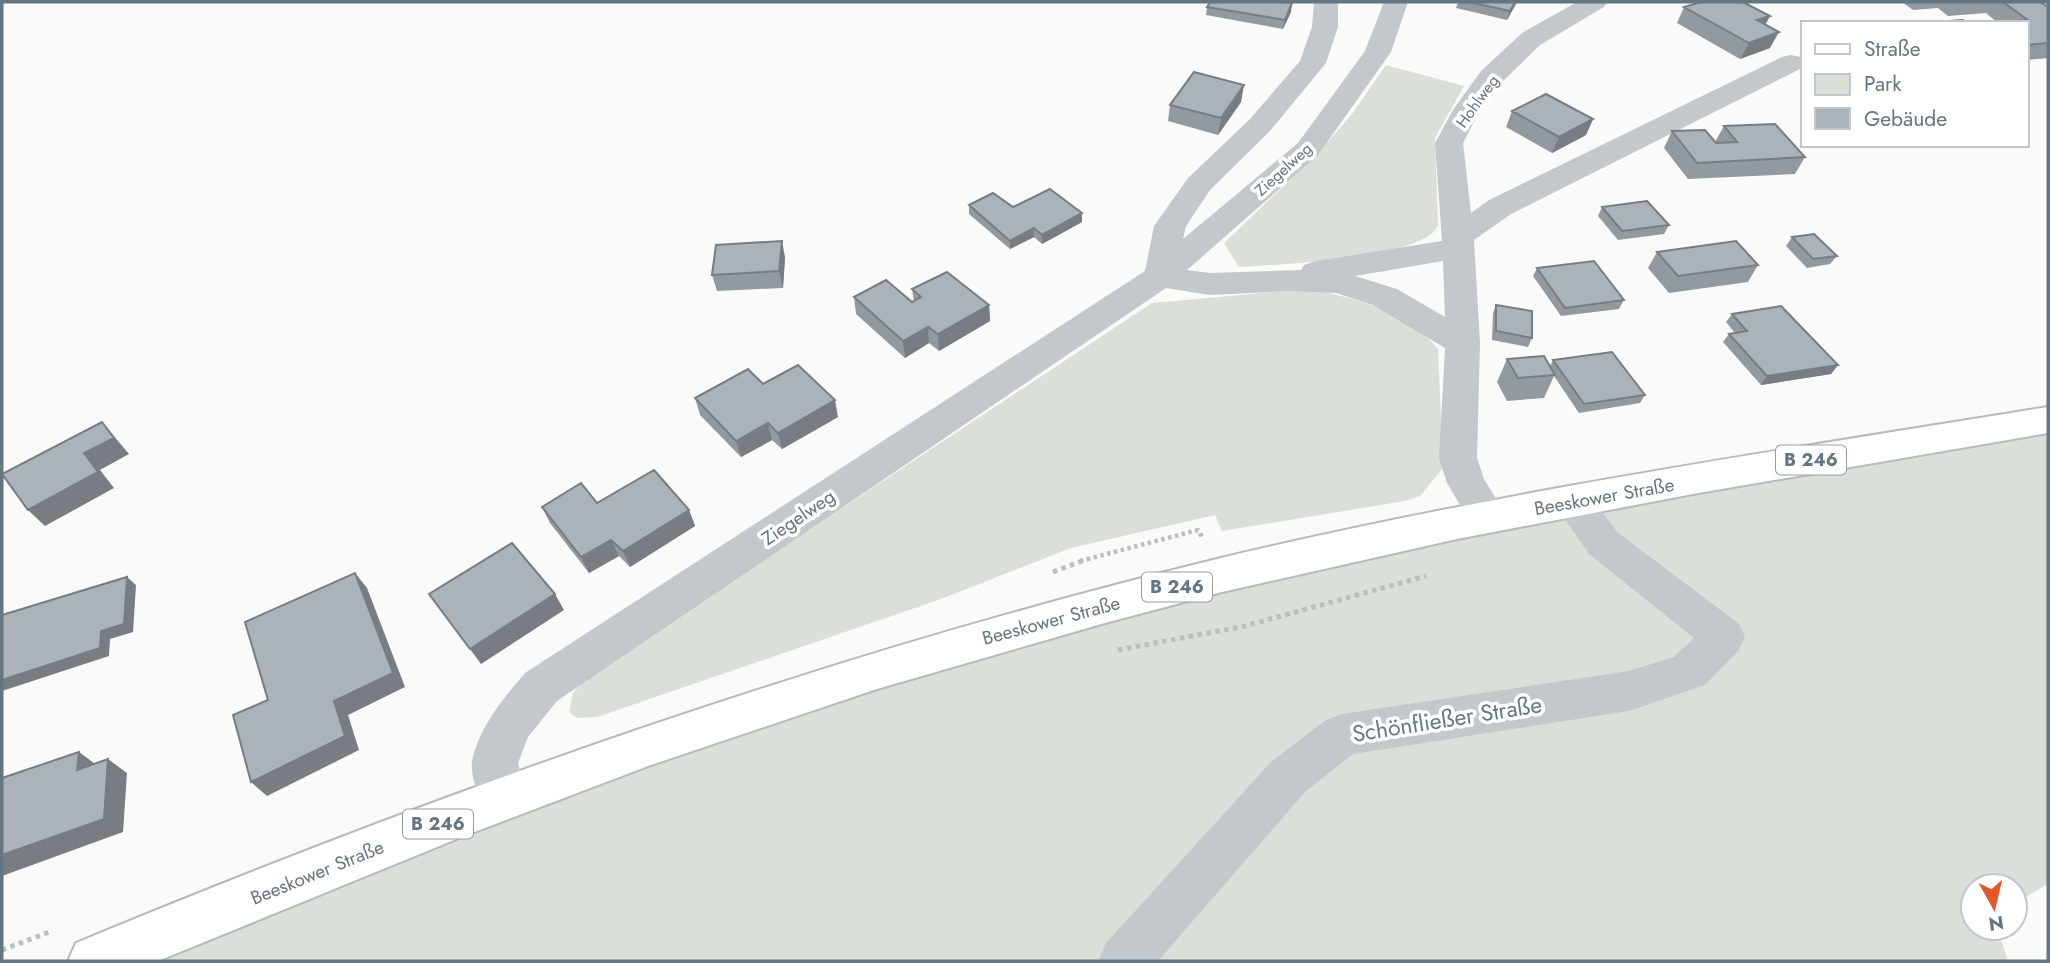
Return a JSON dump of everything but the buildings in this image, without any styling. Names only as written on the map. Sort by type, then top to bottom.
[{"type":"main road","name":"Beeskower Straße","points":[[94,961],[503,798],[787,699],[926,655],[1121,600],[1487,516],[2048,420]]},
{"type":"street","points":[[1326,2],[1325,27],[1313,63],[1260,125],[1199,184],[1170,226],[1160,276],[1210,284],[1290,280],[1338,282],[1385,297],[1463,343]]},
{"type":"street","name":"Ziegelweg","points":[[503,798],[495,763],[509,726],[541,687],[1160,276],[1308,149],[1378,52],[1396,2]]},
{"type":"street","name":"Hohlweg","points":[[1487,516],[1466,482],[1458,458],[1463,343],[1459,243],[1449,143],[1463,116],[1491,77],[1531,39],[1595,2]]},
{"type":"street","points":[[1290,280],[1329,269],[1459,243],[1500,207],[1791,63]]},
{"type":"street","name":"Schönfließer Straße","points":[[1124,961],[1288,777],[1342,735],[1629,691],[1689,671],[1724,637],[1603,543],[1573,502]]},
{"type":"path","points":[[1114,650],[1245,626],[1430,575]]},
{"type":"green space","points":[[1386,65],[1464,86],[1435,138],[1438,225],[1428,236],[1408,245],[1380,252],[1315,262],[1239,267],[1224,243],[1320,151],[1352,114]]},
{"type":"green space","points":[[1309,289],[1362,302],[1395,315],[1425,335],[1438,349],[1443,468],[1420,496],[1405,501],[1222,531],[1215,515],[1071,548],[941,599],[597,717],[577,718],[569,712],[573,693],[588,676],[1152,303]]},
{"type":"green space","points":[[2048,420],[2048,884],[2029,895],[2029,872],[1959,872],[1959,942],[2002,942],[2008,961],[94,961],[504,798],[926,655],[1807,460]]}]
